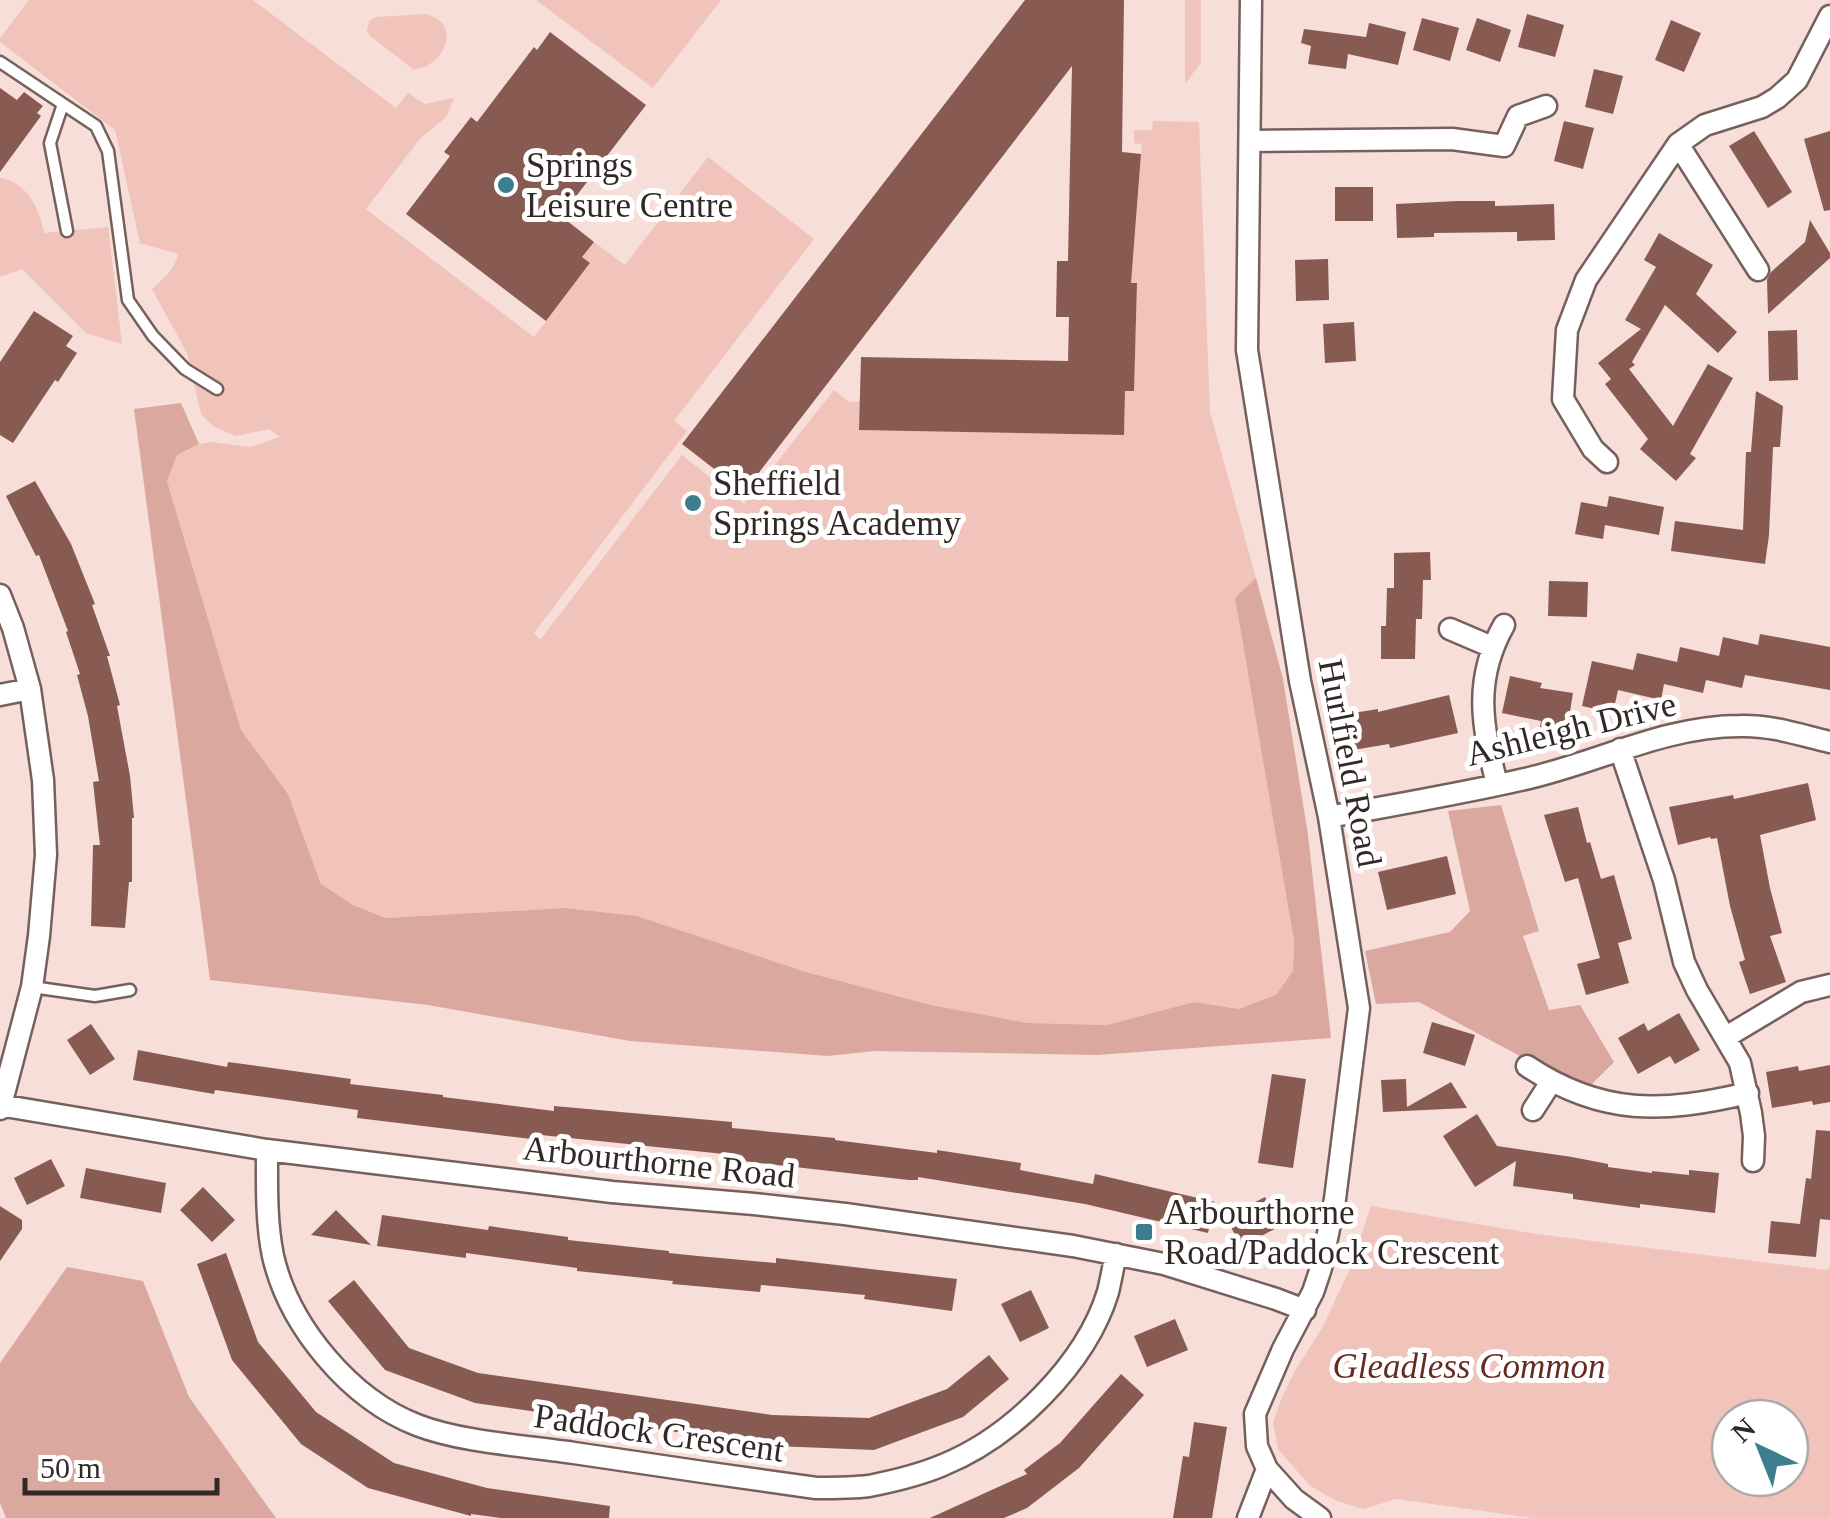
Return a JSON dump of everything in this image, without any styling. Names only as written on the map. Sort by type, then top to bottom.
[{"type":"street","name":"Hurlfield Road","points":[[1252,0],[1247,350],[1300,681],[1329,817],[1359,1008],[1335,1199],[1321,1268],[1255,1414],[1257,1446],[1267,1469]]},
{"type":"street","points":[[1607,462],[1593,449],[1563,398],[1567,330],[1586,280],[1678,144],[1705,125],[1762,107],[1777,98],[1797,80],[1830,16]]},
{"type":"street","points":[[1251,142],[1452,139],[1504,146],[1518,116],[1546,106]]},
{"type":"street","points":[[1678,144],[1758,270]]},
{"type":"street","points":[[0,595],[30,689],[44,780],[46,854],[32,986],[1,1106]]},
{"type":"street","points":[[1497,784],[1483,710],[1483,679],[1504,625]]},
{"type":"street","points":[[1450,629],[1492,648]]},
{"type":"street","points":[[0,696],[30,689]]},
{"type":"street","name":"Ashleigh Drive","points":[[1329,817],[1526,779],[1620,749],[1695,731],[1767,727],[1830,742]]},
{"type":"street","points":[[1620,749],[1664,880],[1684,962],[1740,1063],[1754,1136],[1753,1161]]},
{"type":"street","points":[[1726,1037],[1801,992],[1830,985]]},
{"type":"street","points":[[1527,1066],[1550,1082],[1628,1107],[1682,1107],[1748,1094]]},
{"type":"street","points":[[1533,1110],[1550,1082]]},
{"type":"street","name":"Arbourthorne Road","points":[[1,1106],[267,1150],[612,1192],[828,1212],[1074,1246],[1164,1264],[1305,1310]]},
{"type":"street","name":"Paddock Crescent","points":[[267,1150],[270,1238],[289,1302],[329,1362],[392,1412],[417,1425],[482,1440],[816,1488],[868,1486],[911,1476],[945,1464],[1005,1429],[1041,1397],[1085,1340],[1107,1294],[1116,1254]]},
{"type":"street","points":[[1248,1518],[1267,1469],[1294,1499],[1320,1518]]},
{"type":"lane","points":[[0,62],[96,126],[108,151],[128,300],[174,358],[217,389]]},
{"type":"lane","points":[[63,104],[50,143],[67,231]]},
{"type":"lane","points":[[32,986],[95,996],[130,990]]},
{"type":"green space","name":"Sheffield Springs Academy","points":[[29,0],[253,0],[396,108],[408,93],[425,104],[454,98],[446,117],[419,140],[366,209],[534,337],[590,264],[582,257],[594,242],[625,265],[708,157],[814,239],[674,421],[687,431],[534,633],[540,640],[682,455],[744,504],[834,390],[849,402],[860,401],[860,430],[1124,435],[1125,391],[1134,391],[1137,284],[1124,283],[1132,268],[1142,144],[1134,143],[1134,130],[1152,130],[1153,121],[1199,122],[1210,412],[1256,578],[1235,598],[1294,941],[1293,971],[1276,996],[1239,1009],[1194,1002],[1107,1025],[1028,1023],[931,1005],[806,972],[637,916],[565,908],[386,918],[353,905],[321,884],[288,794],[241,730],[167,481],[177,454],[199,444],[250,447],[280,437],[269,429],[236,436],[214,427],[201,414],[187,353],[152,289],[171,269],[178,254],[140,243],[115,130],[0,42]]},
{"type":"green space","points":[[536,0],[721,0],[653,88]]},
{"type":"green space","points":[[1185,0],[1201,0],[1201,62],[1185,84]]},
{"type":"green space","points":[[426,14],[438,19],[447,36],[440,54],[423,67],[413,69],[367,31],[369,21],[376,17]]},
{"type":"green space","points":[[0,178],[18,185],[31,198],[44,233],[108,227],[122,344],[86,333],[22,269],[0,277]]},
{"type":"green space","name":"Gleadless Common","points":[[1371,1206],[1536,1234],[1826,1270],[1830,1267],[1830,1518],[1534,1518],[1396,1499],[1363,1509],[1337,1501],[1310,1486],[1278,1449],[1273,1423],[1295,1371],[1322,1328],[1349,1271]]},
{"type":"shaded area","points":[[181,403],[199,444],[177,455],[167,481],[241,730],[288,794],[321,884],[353,905],[386,918],[565,908],[637,916],[806,972],[931,1005],[1028,1023],[1107,1025],[1194,1002],[1239,1009],[1276,995],[1293,971],[1294,941],[1235,598],[1256,578],[1283,679],[1308,835],[1331,1038],[1097,1055],[874,1051],[828,1056],[630,1041],[428,1005],[210,980],[134,409]]},
{"type":"shaded area","points":[[1501,805],[1539,931],[1523,936],[1549,1010],[1580,1005],[1614,1062],[1585,1091],[1419,1002],[1376,1004],[1365,951],[1450,932],[1470,911],[1448,811]]},
{"type":"shaded area","points":[[67,1267],[143,1281],[189,1397],[276,1518],[6,1518],[0,1503],[0,1363]]},
{"type":"building","name":"Sheffield Springs Academy","points":[[1025,0],[1124,0],[1122,152],[1141,154],[1131,283],[1137,283],[1134,391],[1125,391],[1124,435],[859,430],[861,357],[1068,361],[1069,317],[1056,317],[1057,261],[1068,261],[1072,66],[744,492],[682,444]]},
{"type":"building","points":[[1527,14],[1564,25],[1555,57],[1518,47]]},
{"type":"building","points":[[1422,18],[1459,28],[1450,61],[1413,50]]},
{"type":"building","points":[[1477,18],[1511,30],[1500,62],[1466,50]]},
{"type":"building","points":[[1671,20],[1701,33],[1684,72],[1655,60]]},
{"type":"building","points":[[1369,23],[1406,32],[1398,65],[1348,54],[1346,69],[1308,64],[1311,46],[1301,43],[1304,29],[1366,37]]},
{"type":"building","name":"Springs Leisure Centre","points":[[550,32],[646,105],[561,216],[594,242],[582,257],[590,263],[546,321],[406,214],[450,156],[444,152],[471,117],[477,122]]},
{"type":"building","points":[[1594,69],[1623,76],[1613,114],[1585,107]]},
{"type":"building","points":[[0,88],[17,100],[24,92],[43,106],[37,113],[41,116],[0,172]]},
{"type":"building","points":[[1564,121],[1594,128],[1583,169],[1554,161]]},
{"type":"building","points":[[1754,131],[1792,192],[1768,208],[1729,146]]},
{"type":"building","points":[[1830,131],[1830,210],[1824,211],[1804,139]]},
{"type":"building","points":[[1335,187],[1373,187],[1373,221],[1335,221]]},
{"type":"building","points":[[1495,201],[1495,206],[1554,204],[1555,240],[1517,241],[1517,232],[1434,233],[1434,237],[1397,238],[1396,204]]},
{"type":"building","points":[[1810,220],[1830,258],[1768,314],[1767,280],[1805,242]]},
{"type":"building","points":[[1659,233],[1713,265],[1696,294],[1737,332],[1718,353],[1665,305],[1632,362],[1635,365],[1629,369],[1673,426],[1708,364],[1733,378],[1690,454],[1696,458],[1676,481],[1640,449],[1648,439],[1605,384],[1611,379],[1598,363],[1641,329],[1625,320],[1656,267],[1644,260]]},
{"type":"building","points":[[1328,259],[1329,300],[1296,301],[1295,260]]},
{"type":"building","points":[[34,311],[73,336],[66,346],[77,353],[13,443],[0,435],[0,362]]},
{"type":"building","points":[[1354,322],[1356,361],[1325,363],[1323,324]]},
{"type":"building","points":[[1797,330],[1798,380],[1769,381],[1768,331]]},
{"type":"building","points":[[1756,391],[1783,406],[1780,447],[1773,447],[1765,564],[1671,551],[1675,521],[1743,530],[1746,452],[1751,452]]},
{"type":"building","points":[[35,481],[71,544],[95,604],[92,605],[110,656],[120,705],[117,706],[134,818],[132,882],[125,928],[91,926],[93,845],[100,845],[93,782],[99,781],[77,675],[80,674],[39,555],[36,556],[6,496]]},
{"type":"building","points":[[1609,496],[1664,507],[1659,535],[1605,525],[1603,539],[1575,534],[1581,502],[1607,507]]},
{"type":"building","points":[[1430,552],[1431,580],[1423,580],[1422,619],[1416,619],[1415,659],[1381,659],[1387,588],[1394,588],[1394,553]]},
{"type":"building","points":[[1549,581],[1588,582],[1587,617],[1548,616]]},
{"type":"building","points":[[1760,634],[1830,647],[1830,690],[1745,675],[1742,688],[1706,680],[1703,693],[1664,684],[1661,700],[1618,690],[1613,713],[1582,706],[1592,661],[1633,670],[1637,653],[1677,662],[1680,647],[1719,656],[1723,637],[1758,645]]},
{"type":"building","points":[[1510,676],[1542,683],[1540,688],[1573,693],[1566,736],[1539,732],[1541,721],[1502,713]]},
{"type":"building","points":[[1449,695],[1458,733],[1390,748],[1389,744],[1353,750],[1347,714],[1378,712]]},
{"type":"building","points":[[1808,783],[1816,820],[1760,835],[1782,933],[1770,936],[1786,982],[1750,994],[1739,962],[1745,960],[1717,838],[1678,845],[1669,807],[1733,795],[1734,799]]},
{"type":"building","points":[[1578,807],[1601,879],[1614,875],[1632,939],[1618,943],[1629,983],[1586,995],[1577,964],[1600,958],[1578,878],[1565,882],[1544,815]]},
{"type":"building","points":[[1447,856],[1456,894],[1387,910],[1378,872]]},
{"type":"building","points":[[1679,1013],[1700,1050],[1675,1064],[1670,1056],[1638,1074],[1618,1038],[1644,1023],[1648,1031]]},
{"type":"building","points":[[1432,1022],[1475,1035],[1465,1066],[1423,1053]]},
{"type":"building","points":[[91,1024],[115,1059],[90,1075],[67,1040]]},
{"type":"building","points":[[138,1050],[227,1067],[228,1062],[351,1079],[350,1084],[554,1111],[554,1106],[732,1122],[732,1128],[937,1150],[1021,1163],[1020,1170],[1093,1184],[1095,1174],[1215,1202],[1208,1233],[1085,1204],[918,1177],[909,1180],[743,1161],[743,1156],[541,1135],[540,1140],[357,1118],[358,1110],[215,1090],[214,1094],[133,1080]]},
{"type":"building","points":[[1830,1065],[1830,1102],[1772,1108],[1766,1072]]},
{"type":"building","points":[[1272,1074],[1306,1079],[1293,1168],[1258,1163]]},
{"type":"building","points":[[1406,1079],[1407,1107],[1451,1082],[1467,1108],[1383,1112],[1381,1080]]},
{"type":"building","points":[[1477,1114],[1497,1146],[1652,1173],[1719,1173],[1715,1213],[1602,1203],[1573,1199],[1573,1194],[1513,1186],[1516,1161],[1475,1187],[1443,1136]]},
{"type":"building","points":[[1816,1130],[1830,1131],[1830,1220],[1820,1219],[1816,1257],[1768,1253],[1771,1221],[1800,1224],[1806,1178],[1811,1179]]},
{"type":"building","points":[[51,1159],[65,1186],[27,1205],[14,1178]]},
{"type":"building","points":[[86,1168],[166,1183],[161,1213],[80,1198]]},
{"type":"building","points":[[203,1187],[235,1220],[212,1242],[180,1210]]},
{"type":"building","points":[[1265,1197],[1280,1226],[1241,1247],[1226,1217]]},
{"type":"building","points":[[0,1206],[22,1220],[22,1229],[0,1261]]},
{"type":"building","points":[[336,1210],[371,1245],[311,1235]]},
{"type":"building","points":[[382,1215],[488,1230],[489,1226],[669,1253],[776,1263],[776,1258],[957,1279],[952,1311],[864,1299],[865,1295],[761,1285],[760,1292],[672,1284],[673,1281],[466,1253],[466,1258],[377,1246]]},
{"type":"building","points":[[226,1253],[258,1342],[316,1412],[394,1463],[487,1488],[610,1506],[609,1518],[471,1516],[368,1488],[301,1444],[232,1360],[197,1264]]},
{"type":"building","points":[[354,1280],[409,1348],[478,1373],[772,1415],[869,1418],[947,1389],[989,1355],[1009,1379],[963,1417],[874,1450],[775,1446],[475,1403],[385,1370],[328,1301]]},
{"type":"building","points":[[1031,1290],[1049,1328],[1020,1342],[1001,1304]]},
{"type":"building","points":[[1175,1319],[1188,1350],[1147,1367],[1134,1336]]},
{"type":"building","points":[[1121,1374],[1144,1395],[1079,1468],[1027,1508],[1004,1518],[930,1518],[1027,1474],[1024,1470],[1060,1443]]},
{"type":"building","points":[[1194,1422],[1227,1427],[1212,1518],[1173,1518],[1183,1456],[1189,1457]]},
{"type":"place","name":"Springs Leisure Centre","points":[[506,185]]},
{"type":"place","name":"Sheffield Springs Academy","points":[[693,503]]},
{"type":"place","name":"Arbourthorne Road/Paddock Crescent","points":[[1144,1232]]}]
